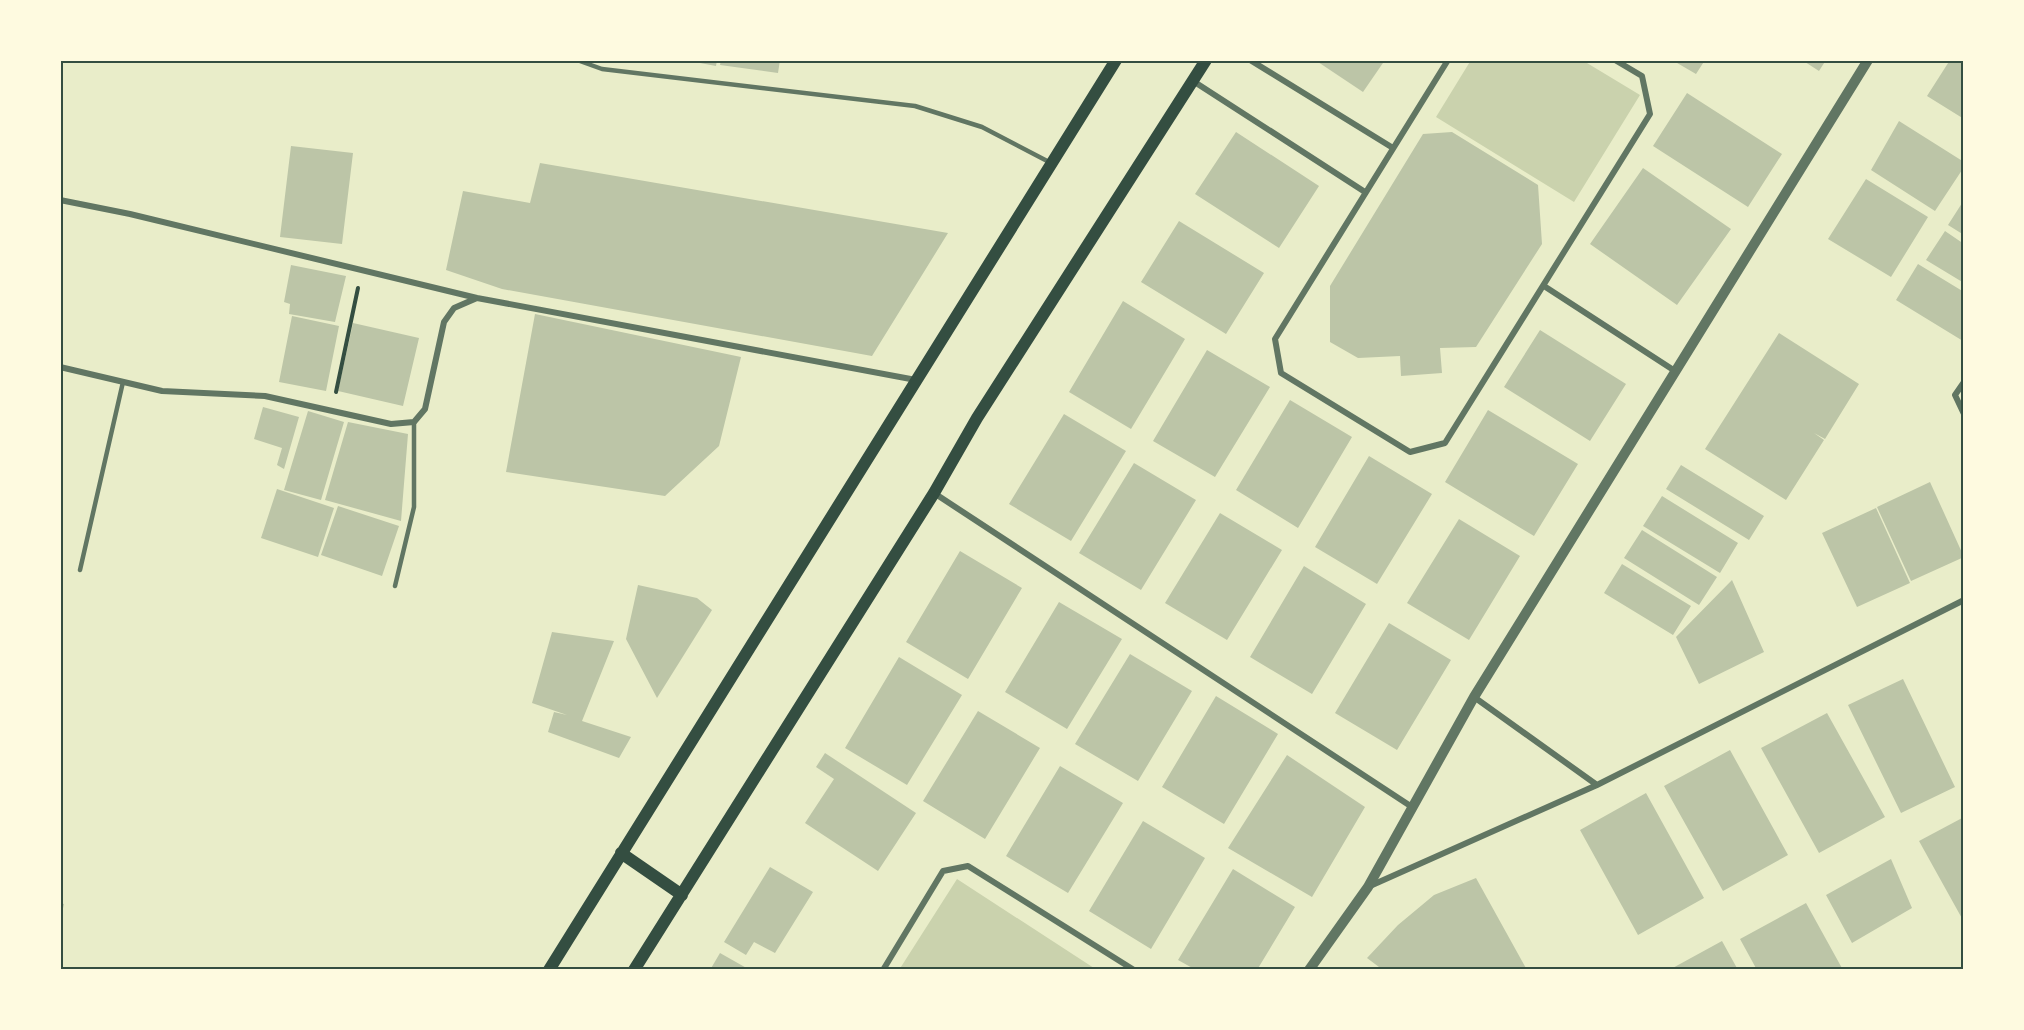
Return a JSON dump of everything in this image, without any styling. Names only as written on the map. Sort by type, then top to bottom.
[{"type":"main road","points":[[549,970],[1116,60]]},
{"type":"main road","points":[[634,970],[934,493],[977,418],[1206,60]]},
{"type":"main road","points":[[621,853],[682,895]]},
{"type":"street","points":[[1250,60],[1394,148]]},
{"type":"street","points":[[1448,60],[1275,339],[1281,373],[1410,452],[1445,443],[1650,114],[1642,76],[1615,60]]},
{"type":"street","points":[[1309,970],[1368,887],[1474,697],[1868,60]]},
{"type":"street","points":[[1193,81],[1365,192]]},
{"type":"street","points":[[60,200],[130,214],[477,298],[916,380]]},
{"type":"street","points":[[1544,286],[1675,371]]},
{"type":"street","points":[[60,367],[162,391],[265,396],[392,424],[414,422],[425,409],[444,322],[454,308],[477,298]]},
{"type":"street","points":[[1964,382],[1955,394],[1964,414]]},
{"type":"street","points":[[934,493],[1412,807]]},
{"type":"street","points":[[1368,887],[1597,785],[1964,600]]},
{"type":"street","points":[[1474,697],[1597,785]]},
{"type":"street","points":[[883,970],[943,871],[968,866],[1134,970]]},
{"type":"lane","points":[[577,60],[602,69],[915,106],[982,127],[1051,163]]},
{"type":"lane","points":[[80,570],[123,382]]},
{"type":"lane","points":[[395,586],[414,507],[414,422]]},
{"type":"path","points":[[332,411],[362,269]]},
{"type":"green space","points":[[1471,60],[1582,60],[1640,95],[1574,202],[1436,117]]},
{"type":"green space","points":[[957,879],[1097,970],[899,970]]},
{"type":"building","points":[[684,60],[717,60],[716,66]]},
{"type":"building","points":[[721,60],[780,60],[778,73],[720,65]]},
{"type":"building","points":[[1315,60],[1385,60],[1363,92]]},
{"type":"building","points":[[1672,60],[1705,60],[1696,74]]},
{"type":"building","points":[[1802,60],[1826,60],[1819,71]]},
{"type":"building","points":[[1950,60],[1964,60],[1964,119],[1927,96]]},
{"type":"building","points":[[1687,93],[1782,154],[1748,207],[1653,146]]},
{"type":"building","points":[[1899,121],[1964,162],[1964,167],[1935,211],[1871,170]]},
{"type":"building","points":[[1236,132],[1319,186],[1279,248],[1195,194]]},
{"type":"building","points":[[1452,132],[1538,185],[1542,244],[1476,347],[1440,348],[1442,373],[1401,376],[1400,356],[1358,358],[1330,342],[1330,286],[1423,134]]},
{"type":"building","points":[[291,146],[353,153],[342,244],[280,237]]},
{"type":"building","points":[[540,163],[948,233],[872,356],[502,289],[446,270],[463,191],[530,203]]},
{"type":"building","points":[[1643,168],[1731,229],[1677,305],[1590,244]]},
{"type":"building","points":[[1866,179],[1928,217],[1891,277],[1828,239]]},
{"type":"building","points":[[1964,200],[1964,235],[1948,225]]},
{"type":"building","points":[[1179,221],[1264,273],[1226,334],[1141,282]]},
{"type":"building","points":[[1945,231],[1964,244],[1964,283],[1926,260]]},
{"type":"building","points":[[1918,264],[1964,292],[1963,341],[1896,300]]},
{"type":"building","points":[[291,265],[346,276],[335,322],[289,314],[290,304],[284,302]]},
{"type":"building","points":[[1123,301],[1185,339],[1131,429],[1069,392]]},
{"type":"building","points":[[535,314],[741,357],[719,446],[665,496],[506,472]]},
{"type":"building","points":[[292,316],[339,326],[326,391],[279,382]]},
{"type":"building","points":[[353,323],[419,338],[403,406],[338,391]]},
{"type":"building","points":[[1540,330],[1626,384],[1590,441],[1504,387]]},
{"type":"building","points":[[1779,333],[1859,384],[1825,439],[1814,433],[1824,440],[1786,500],[1705,449]]},
{"type":"building","points":[[1207,350],[1270,387],[1215,477],[1153,441]]},
{"type":"building","points":[[1290,400],[1352,437],[1298,528],[1236,490]]},
{"type":"building","points":[[263,407],[299,417],[284,469],[277,465],[282,448],[254,439]]},
{"type":"building","points":[[1488,410],[1578,464],[1534,536],[1445,482]]},
{"type":"building","points":[[308,411],[344,422],[321,500],[284,490]]},
{"type":"building","points":[[1064,414],[1126,451],[1071,541],[1009,504]]},
{"type":"building","points":[[348,422],[408,434],[401,521],[325,500]]},
{"type":"building","points":[[1369,456],[1432,494],[1377,584],[1315,547]]},
{"type":"building","points":[[1134,463],[1196,500],[1141,590],[1079,553]]},
{"type":"building","points":[[1681,465],[1764,516],[1749,540],[1666,489]]},
{"type":"building","points":[[1930,482],[1964,557],[1911,581],[1877,507]]},
{"type":"building","points":[[277,489],[334,508],[318,557],[261,538]]},
{"type":"building","points":[[1662,496],[1738,543],[1720,573],[1643,526]]},
{"type":"building","points":[[338,506],[399,526],[382,576],[321,555]]},
{"type":"building","points":[[1876,508],[1910,583],[1857,607],[1822,533]]},
{"type":"building","points":[[1220,513],[1282,550],[1227,640],[1165,603]]},
{"type":"building","points":[[1459,519],[1520,556],[1469,640],[1407,603]]},
{"type":"building","points":[[1642,530],[1717,577],[1699,605],[1624,558]]},
{"type":"building","points":[[960,551],[1022,588],[968,679],[906,642]]},
{"type":"building","points":[[1622,564],[1691,606],[1673,635],[1604,593]]},
{"type":"building","points":[[1304,566],[1366,604],[1312,694],[1250,657]]},
{"type":"building","points":[[1732,580],[1764,652],[1699,684],[1676,637]]},
{"type":"building","points":[[638,585],[697,598],[712,610],[657,698],[626,639]]},
{"type":"building","points":[[1059,602],[1122,639],[1067,729],[1005,692]]},
{"type":"building","points":[[1389,623],[1451,660],[1397,750],[1335,713]]},
{"type":"building","points":[[552,632],[614,641],[582,721],[631,737],[619,758],[548,732],[554,712],[567,715],[532,703]]},
{"type":"building","points":[[1130,654],[1192,691],[1138,781],[1075,744]]},
{"type":"building","points":[[899,657],[962,695],[907,785],[845,748]]},
{"type":"building","points":[[1903,679],[1955,787],[1901,813],[1848,705]]},
{"type":"building","points":[[1216,696],[1278,734],[1224,824],[1162,787]]},
{"type":"building","points":[[978,711],[1040,748],[985,839],[923,801]]},
{"type":"building","points":[[1827,713],[1885,817],[1819,853],[1761,748]]},
{"type":"building","points":[[1730,750],[1788,855],[1723,891],[1664,786]]},
{"type":"building","points":[[825,753],[916,813],[878,871],[805,823],[834,779],[816,767]]},
{"type":"building","points":[[1287,755],[1365,807],[1312,897],[1228,848]]},
{"type":"building","points":[[1060,766],[1123,803],[1068,893],[1006,856]]},
{"type":"building","points":[[1646,793],[1704,898],[1638,935],[1580,830]]},
{"type":"building","points":[[1964,817],[1964,922],[1919,841]]},
{"type":"building","points":[[1143,821],[1205,858],[1151,949],[1089,911]]},
{"type":"building","points":[[1891,859],[1912,908],[1852,943],[1826,895]]},
{"type":"building","points":[[770,867],[813,892],[775,953],[754,942],[746,955],[724,942]]},
{"type":"building","points":[[1233,869],[1295,907],[1257,970],[1196,970],[1178,960]]},
{"type":"building","points":[[1476,878],[1527,970],[1383,970],[1367,958],[1398,925],[1434,895]]},
{"type":"building","points":[[60,903],[64,904],[61,917],[60,917]]},
{"type":"building","points":[[1806,903],[1843,970],[1757,970],[1740,939]]},
{"type":"building","points":[[1722,941],[1738,970],[1669,970]]},
{"type":"building","points":[[720,953],[750,970],[710,970]]}]
